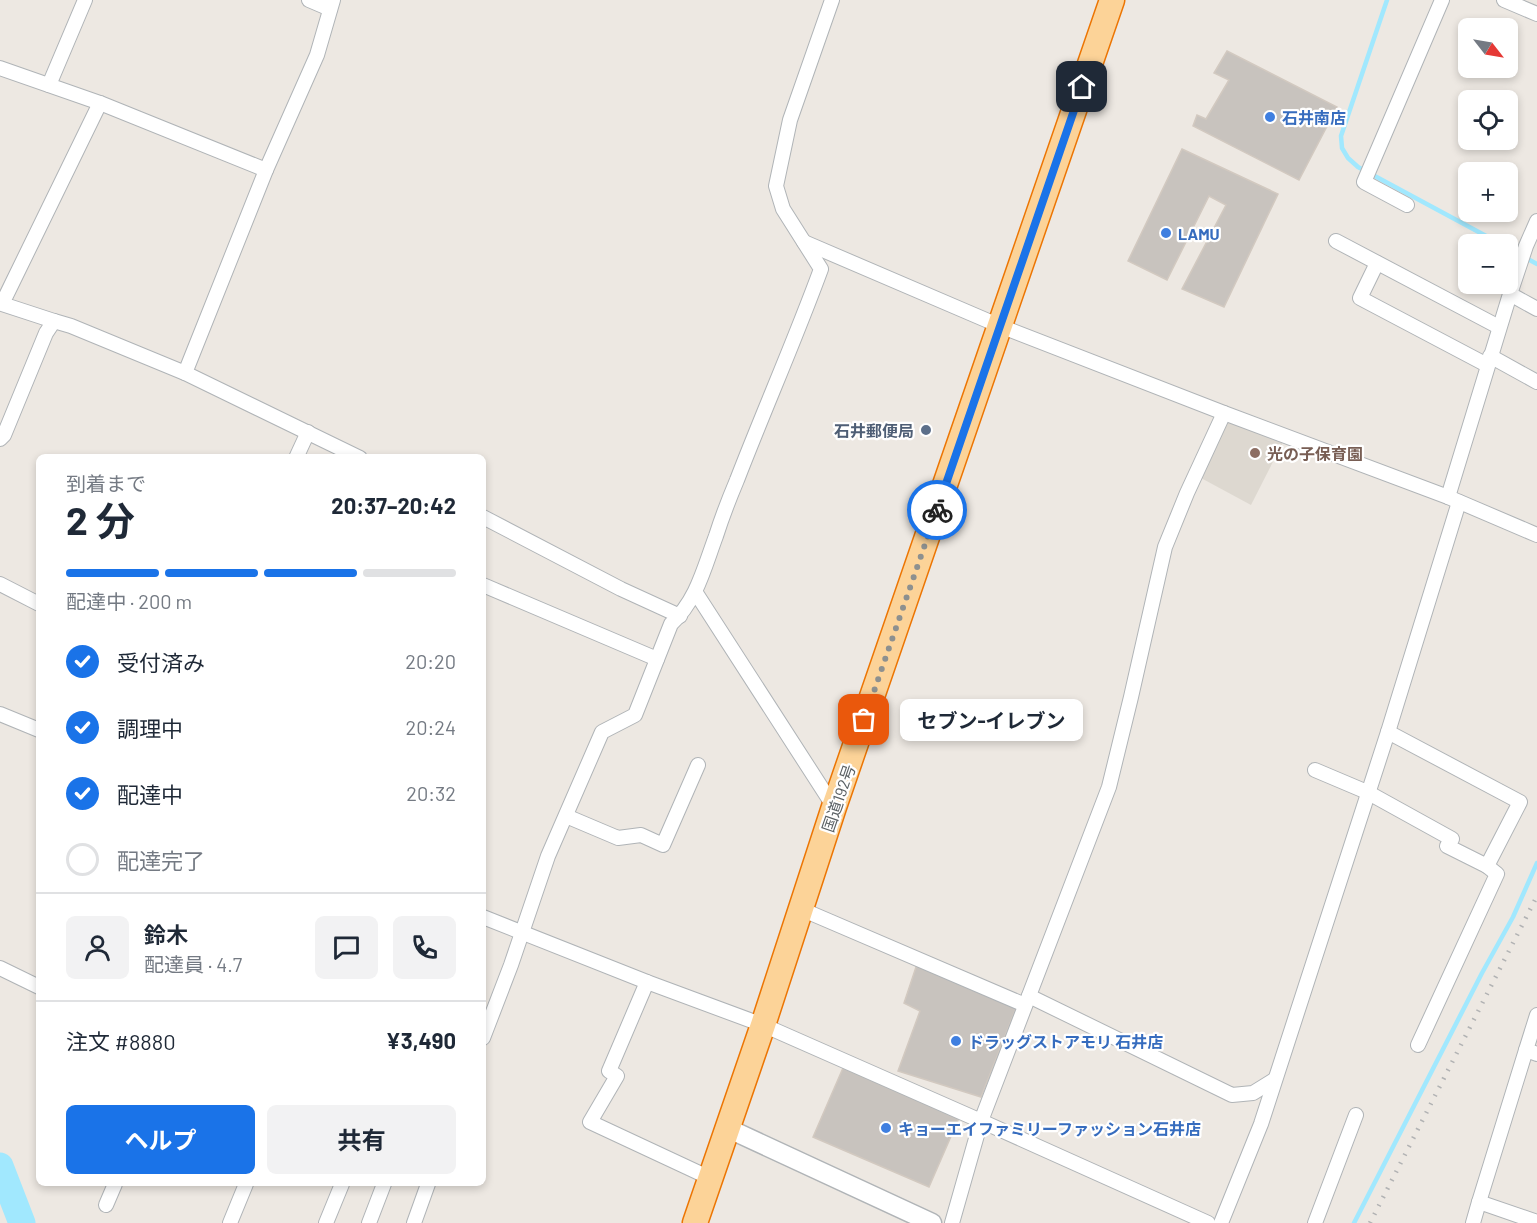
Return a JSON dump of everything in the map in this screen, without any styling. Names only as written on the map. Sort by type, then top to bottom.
[{"type":"highway","name":"国道192号","points":[[695,1223],[834,807],[1112,0]]},
{"type":"street","points":[[49,85],[85,0]]},
{"type":"street","points":[[185,373],[266,170],[317,55],[332,5],[309,0]]},
{"type":"street","points":[[486,1030],[548,856],[602,732],[635,715],[671,624],[680,616],[696,593],[761,417],[797,334],[821,269],[783,209],[776,186],[790,120],[832,0]]},
{"type":"street","points":[[1407,205],[1364,182],[1442,0]]},
{"type":"street","points":[[1504,0],[1537,14]]},
{"type":"street","points":[[0,68],[100,103],[266,170]]},
{"type":"street","points":[[100,103],[1,304],[71,326],[185,373],[352,454]]},
{"type":"street","points":[[1518,269],[1537,221]]},
{"type":"street","points":[[1336,241],[1499,327]]},
{"type":"street","points":[[803,242],[1000,326],[1453,499],[1537,535]]},
{"type":"street","points":[[1377,262],[1360,298],[1537,382]]},
{"type":"street","points":[[1221,1223],[1261,1124],[1388,732],[1489,360],[1510,294],[1537,309]]},
{"type":"street","points":[[0,439],[4,435],[46,333],[54,321]]},
{"type":"street","points":[[952,1223],[981,1121],[1109,787],[1165,547],[1224,413]]},
{"type":"street","points":[[298,454],[308,432]]},
{"type":"street","points":[[486,520],[621,589],[680,616]]},
{"type":"street","points":[[0,584],[36,602]]},
{"type":"street","points":[[486,586],[657,659]]},
{"type":"street","points":[[696,593],[834,807]]},
{"type":"street","points":[[0,714],[36,729]]},
{"type":"street","points":[[1388,732],[1520,802],[1487,866]]},
{"type":"street","points":[[566,816],[618,838],[641,835],[663,845],[698,765]]},
{"type":"street","points":[[1315,770],[1367,792],[1452,839],[1447,846],[1487,866],[1497,874],[1418,1045]]},
{"type":"street","points":[[801,909],[1027,1001],[1232,1095],[1253,1093],[1274,1080]]},
{"type":"street","points":[[486,918],[763,1025],[1206,1222]]},
{"type":"street","points":[[0,968],[36,986]]},
{"type":"street","points":[[647,982],[609,1071],[617,1076],[590,1122],[710,1178]]},
{"type":"street","points":[[1473,1223],[1532,1052],[1537,1015]]},
{"type":"street","points":[[1315,1223],[1356,1115]]},
{"type":"street","points":[[727,1128],[932,1223]]},
{"type":"street","points":[[106,1205],[114,1186]]},
{"type":"street","points":[[230,1223],[245,1186]]},
{"type":"street","points":[[326,1223],[341,1186]]},
{"type":"street","points":[[369,1223],[383,1186]]},
{"type":"street","points":[[414,1223],[427,1186]]},
{"type":"street","points":[[1479,1202],[1537,1222]]},
{"type":"shaded area","points":[[1225,421],[1283,442],[1251,505],[1201,478]]},
{"type":"building","name":"石井南店","points":[[1227,51],[1337,107],[1299,180],[1193,126],[1197,115],[1206,119],[1229,80],[1214,73]]},
{"type":"building","name":"LAMU","points":[[1182,149],[1278,194],[1224,307],[1182,289],[1226,205],[1209,196],[1167,280],[1128,261]]},
{"type":"building","name":"ドラッグストアモリ 石井店","points":[[917,964],[1016,1008],[981,1097],[898,1071],[920,1011],[904,1003]]},
{"type":"building","name":"キョーエイファミリーファッション石井店","points":[[843,1068],[959,1118],[929,1187],[813,1137]]},
{"type":"waterway","points":[[1387,0],[1341,136],[1342,148],[1348,158],[1358,167],[1482,234]]},
{"type":"waterway","points":[[1518,254],[1537,264]]},
{"type":"waterway","points":[[1354,1223],[1513,917],[1537,863]]},
{"type":"waterway","points":[[0,1166],[22,1223]]},
{"type":"railway","points":[[1370,1223],[1537,896]]},
{"type":"way so far","points":[[864,720],[937,510]]},
{"type":"place","name":"石井南店","points":[[1270,117]]},
{"type":"place","name":"LAMU","points":[[1166,233]]},
{"type":"place","name":"石井郵便局","points":[[926,430]]},
{"type":"place","name":"光の子保育園","points":[[1255,453]]},
{"type":"place","name":"セブン-イレブン","points":[[864,720]]},
{"type":"place","name":"ドラッグストアモリ 石井店","points":[[956,1041]]},
{"type":"place","name":"キョーエイファミリーファッション石井店","points":[[886,1128]]},
{"type":"route","points":[[937,510],[1082,87]]}]
